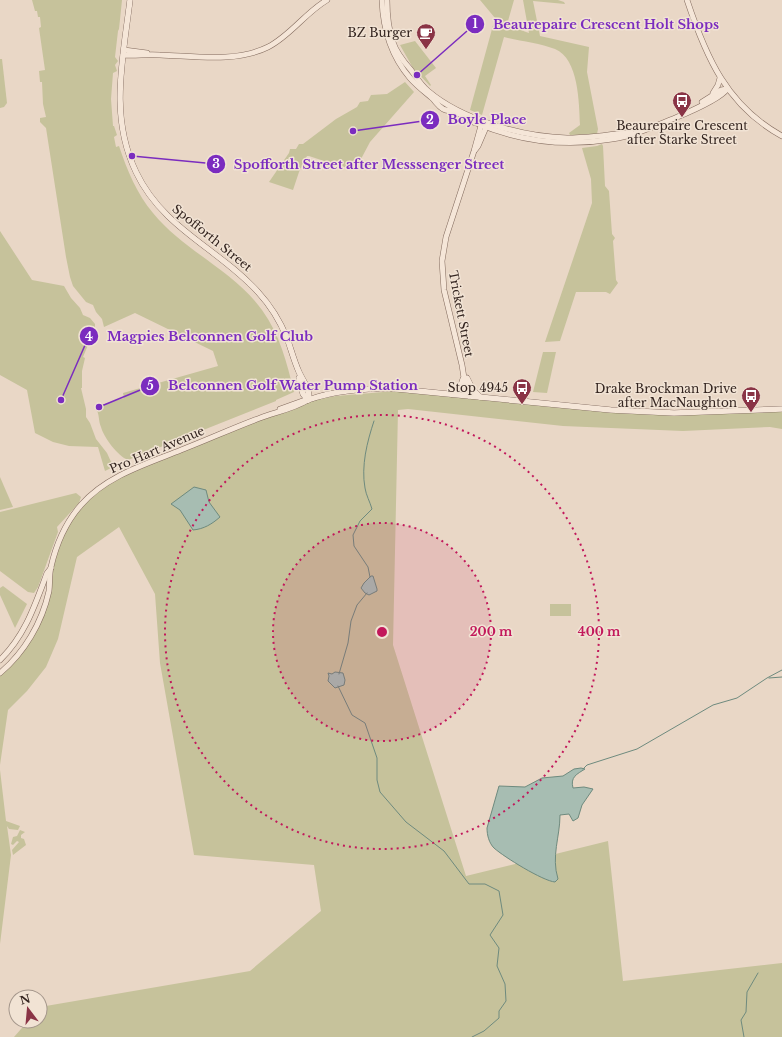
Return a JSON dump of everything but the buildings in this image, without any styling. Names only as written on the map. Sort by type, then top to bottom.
[{"type":"main road","name":"Spofforth Street","points":[[130,0],[120,85],[120,117],[126,148],[136,173],[158,206],[172,221],[239,274],[267,303],[287,338],[298,371],[304,396],[308,400]]},
{"type":"main road","points":[[452,394],[460,388],[465,378],[480,397]]},
{"type":"main road","points":[[308,400],[329,394],[378,388],[402,389],[637,412],[692,413],[782,409]]},
{"type":"street","points":[[123,53],[230,57],[249,55],[278,41],[327,0]]},
{"type":"street","points":[[382,0],[384,23],[390,44],[407,75],[442,108],[484,124],[530,134],[583,140],[624,137],[669,120],[717,97],[727,89]]},
{"type":"street","points":[[387,0],[388,19],[393,43],[422,85],[437,97],[484,124]]},
{"type":"street","points":[[687,0],[708,56],[727,89],[755,118],[782,136]]},
{"type":"street","points":[[711,96],[718,85],[720,78]]},
{"type":"street","points":[[696,107],[721,90],[727,89]]},
{"type":"street","points":[[717,97],[735,98]]},
{"type":"street","name":"Trickett Street","points":[[469,396],[466,391],[465,378],[444,290],[442,261],[446,237],[474,150],[478,146],[484,124]]},
{"type":"street","name":"Pro Hart Avenue","points":[[0,660],[11,648],[31,615],[59,542],[69,521],[82,503],[103,485],[125,473],[269,415],[292,408],[308,400]]},
{"type":"street","name":"Pro Hart Avenue","points":[[0,673],[24,648],[40,619],[49,590],[50,568]]},
{"type":"shaded area","points":[[32,0],[122,0],[115,57],[118,61],[115,65],[117,71],[113,73],[111,99],[113,126],[117,135],[114,137],[116,147],[119,146],[133,181],[147,206],[153,213],[179,239],[237,283],[262,310],[274,329],[278,339],[286,360],[294,392],[276,401],[128,460],[120,455],[108,441],[100,424],[98,412],[95,407],[124,398],[123,393],[218,366],[213,351],[135,313],[104,327],[102,319],[96,312],[93,305],[86,302],[73,286],[66,257],[46,128],[40,122],[40,118],[46,117],[43,104],[42,82],[40,82],[39,71],[45,70],[39,28],[41,27],[40,17],[38,17],[37,11],[35,11]]},
{"type":"shaded area","points":[[480,0],[514,0],[508,21],[529,33],[523,0],[558,0],[564,2],[565,4],[533,1],[540,36],[589,47],[587,72],[598,129],[597,134],[570,135],[569,133],[580,125],[579,105],[573,72],[569,62],[563,54],[549,47],[504,37],[482,115],[470,110],[495,18]]},
{"type":"shaded area","points":[[415,41],[436,68],[425,76],[431,85],[430,86],[413,68],[400,45]]},
{"type":"shaded area","points":[[0,59],[2,59],[7,103],[4,107],[0,108]]},
{"type":"shaded area","points":[[405,82],[414,92],[370,142],[361,159],[355,161],[352,167],[342,167],[307,156],[299,172],[293,190],[269,182],[289,153],[290,149],[296,149],[299,144],[303,144],[336,119],[357,107],[360,102],[368,101],[371,95],[387,94]]},
{"type":"shaded area","points":[[602,144],[605,186],[609,191],[612,234],[615,238],[613,241],[616,280],[618,283],[610,294],[606,292],[576,292],[560,341],[545,342],[592,203],[591,179],[582,148]]},
{"type":"shaded area","points":[[0,231],[32,280],[64,286],[71,298],[80,308],[83,315],[90,318],[95,324],[95,328],[83,357],[85,358],[82,371],[81,388],[86,409],[86,417],[96,439],[107,453],[112,464],[111,468],[105,471],[98,447],[69,446],[53,442],[35,433],[27,390],[0,375]]},
{"type":"shaded area","points":[[543,352],[556,352],[547,393],[533,392]]},
{"type":"shaded area","points":[[395,391],[655,412],[782,409],[782,429],[770,427],[683,431],[563,426],[408,409],[398,410],[393,645],[466,876],[608,841],[623,981],[782,963],[782,1037],[14,1037],[21,1029],[48,1029],[48,1006],[250,971],[321,911],[314,865],[194,855],[160,663],[155,594],[119,527],[77,557],[58,639],[46,667],[27,691],[8,710],[0,765],[0,673],[13,660],[40,619],[59,542],[75,511],[103,485],[149,463],[313,400],[336,396]]},
{"type":"shaded area","points":[[0,477],[13,507],[0,510]]},
{"type":"shaded area","points":[[194,487],[206,490],[209,502],[220,517],[208,526],[193,530],[180,510],[171,504]]},
{"type":"shaded area","points":[[76,493],[81,497],[79,503],[57,527],[58,532],[38,587],[34,593],[28,592],[0,571],[0,512]]},
{"type":"shaded area","points":[[371,576],[373,576],[377,591],[369,595],[361,588]]},
{"type":"shaded area","points":[[3,586],[27,604],[15,628],[0,595],[0,588]]},
{"type":"shaded area","points":[[550,604],[571,604],[571,616],[550,616]]},
{"type":"shaded area","points":[[335,672],[343,673],[345,680],[344,685],[335,688],[328,681],[328,673],[332,674]]},
{"type":"shaded area","points":[[574,769],[585,769],[573,778],[573,788],[584,787],[593,789],[582,805],[578,818],[573,821],[569,814],[560,815],[555,862],[558,879],[555,882],[542,878],[524,868],[494,848],[489,839],[487,828],[499,786],[525,787],[542,778],[563,776]]},
{"type":"shaded area","points":[[0,770],[6,821],[20,826],[18,830],[9,829],[7,826],[11,855],[0,944]]},
{"type":"shaded area","points":[[20,830],[25,832],[21,835],[21,838],[24,839],[26,845],[13,855],[12,850],[19,842],[17,841],[13,845],[11,844],[13,837],[17,836]]},
{"type":"waterway","points":[[370,577],[368,567],[354,546],[353,535],[360,521],[372,509],[364,480],[364,463],[374,421]]},
{"type":"waterway","points":[[339,674],[348,643],[351,621],[357,605],[367,593]]},
{"type":"waterway","points":[[583,769],[587,765],[637,749],[713,705],[737,698],[782,670]]},
{"type":"waterway","points":[[769,678],[782,677]]},
{"type":"waterway","points":[[338,686],[352,715],[365,723],[377,758],[377,780],[380,792],[406,822],[444,851],[469,884],[485,884],[499,891],[503,915],[490,935],[499,948],[497,966],[505,984],[506,1001],[499,1011],[499,1018],[484,1031],[472,1037]]},
{"type":"waterway","points":[[744,1037],[741,1020],[746,1012],[747,992],[758,973]]},
{"type":"place","name":"BZ Burger","points":[[426,50]]},
{"type":"place","name":"Beaurepaire Crescent Holt Shops","points":[[417,75]]},
{"type":"place","name":"Beaurepaire Crescent after Starke Street","points":[[682,118]]},
{"type":"place","name":"Boyle Place","points":[[353,131]]},
{"type":"place","name":"Spofforth Street after Messsenger Street","points":[[132,156]]},
{"type":"place","name":"Magpies Belconnen Golf Club","points":[[61,400]]},
{"type":"place","name":"Stop 4945","points":[[522,405]]},
{"type":"place","name":"Belconnen Golf Water Pump Station","points":[[99,407]]},
{"type":"place","name":"Drake Brockman Drive after MacNaughton","points":[[751,413]]}]
